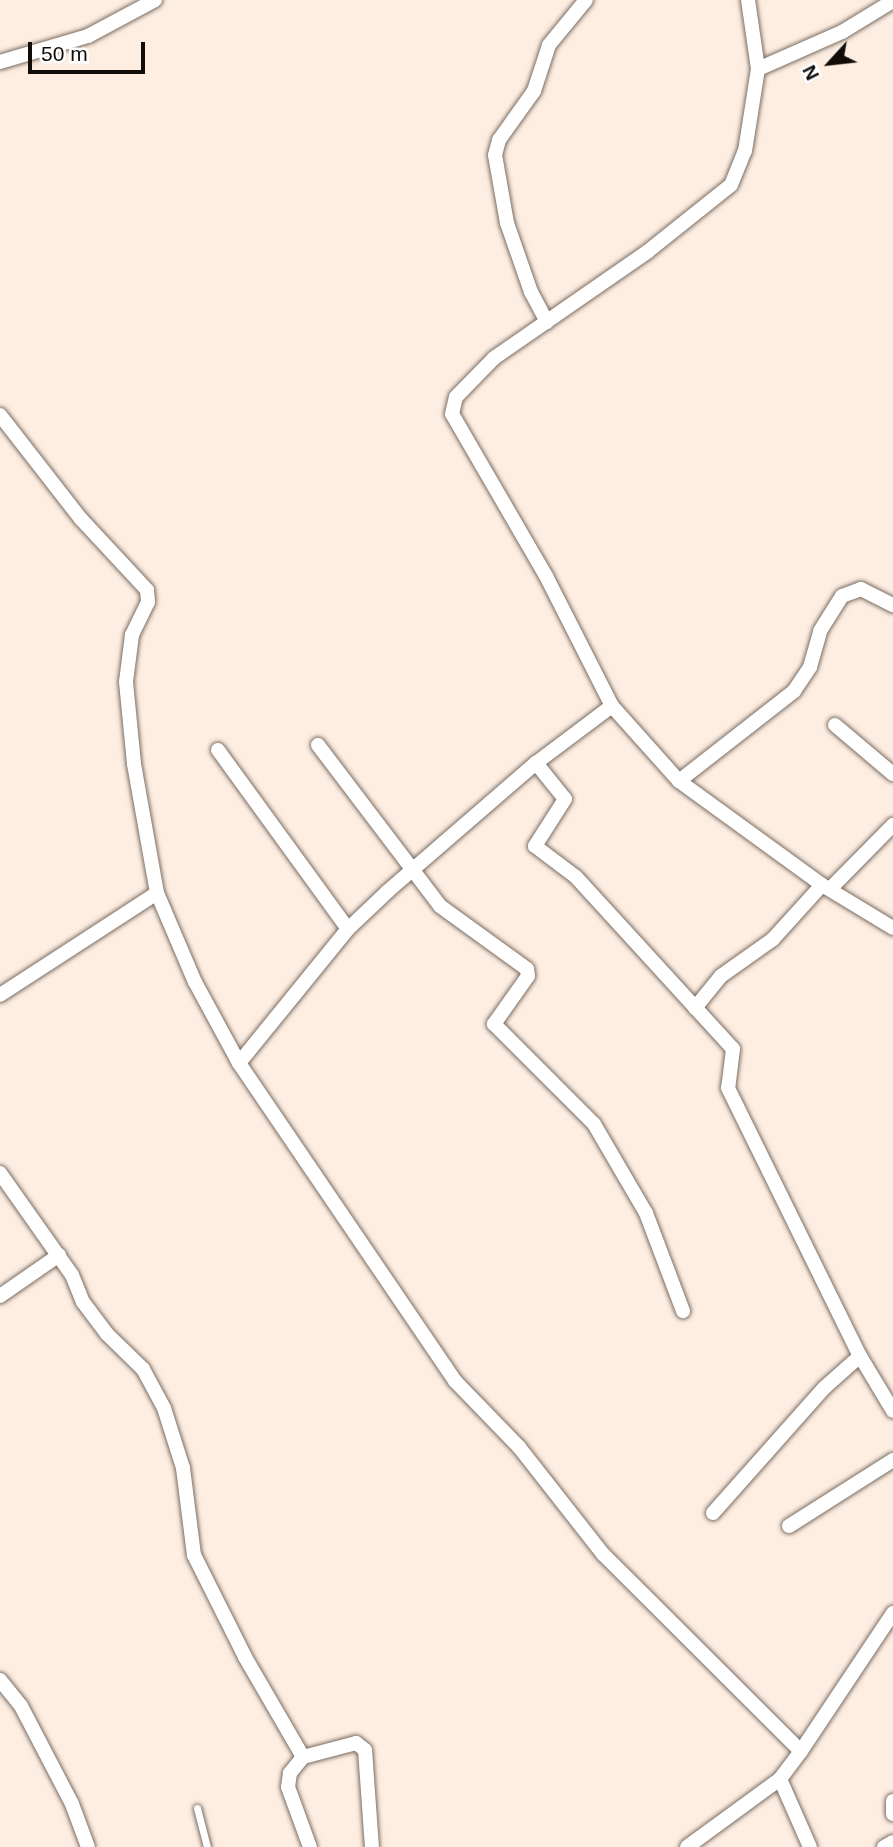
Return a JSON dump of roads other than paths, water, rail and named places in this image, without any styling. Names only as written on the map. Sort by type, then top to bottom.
[{"type":"street","points":[[0,62],[88,36],[155,0]]},
{"type":"street","points":[[547,322],[531,292],[508,223],[495,155],[499,140],[534,91],[549,45],[586,0]]},
{"type":"street","points":[[748,0],[758,69],[745,151],[731,185],[647,252],[547,322],[528,332],[471,379],[456,397],[452,414],[546,576],[612,706],[679,781],[826,887],[893,928]]},
{"type":"street","points":[[758,69],[842,32],[893,1]]},
{"type":"street","points":[[0,415],[81,519],[147,590],[148,602],[132,635],[126,682],[134,764],[157,893],[195,982],[239,1063],[455,1381],[519,1447],[603,1554],[801,1751]]},
{"type":"street","points":[[679,781],[794,691],[810,667],[820,631],[842,596],[861,589],[893,605]]},
{"type":"street","points":[[239,1063],[348,929],[536,763],[612,706]]},
{"type":"street","points":[[835,725],[893,774]]},
{"type":"street","points":[[318,745],[440,906],[527,970],[528,976],[494,1024],[601,1135],[646,1213],[683,1311]]},
{"type":"street","points":[[218,750],[348,929]]},
{"type":"street","points":[[536,763],[565,799],[535,846],[576,877],[733,1049],[728,1088],[860,1356],[893,1411]]},
{"type":"street","points":[[695,1008],[721,976],[773,939],[893,825]]},
{"type":"street","points":[[0,995],[157,893]]},
{"type":"street","points":[[0,1173],[59,1255],[83,1302],[107,1334],[144,1369],[164,1408],[183,1468],[194,1555],[245,1657],[303,1757]]},
{"type":"street","points":[[0,1296],[59,1255]]},
{"type":"street","points":[[713,1513],[824,1388],[860,1356]]},
{"type":"street","points":[[789,1526],[893,1460]]},
{"type":"street","points":[[687,1847],[780,1779],[893,1613]]},
{"type":"street","points":[[0,1680],[34,1730],[72,1804],[88,1847]]},
{"type":"street","points":[[310,1847],[288,1787],[290,1773],[303,1757],[356,1742],[365,1750],[372,1847]]},
{"type":"street","points":[[780,1779],[810,1847]]},
{"type":"street","points":[[893,1801],[893,1814]]},
{"type":"street","points":[[884,1847],[893,1842]]},
{"type":"lane","points":[[197,1808],[207,1847]]}]
